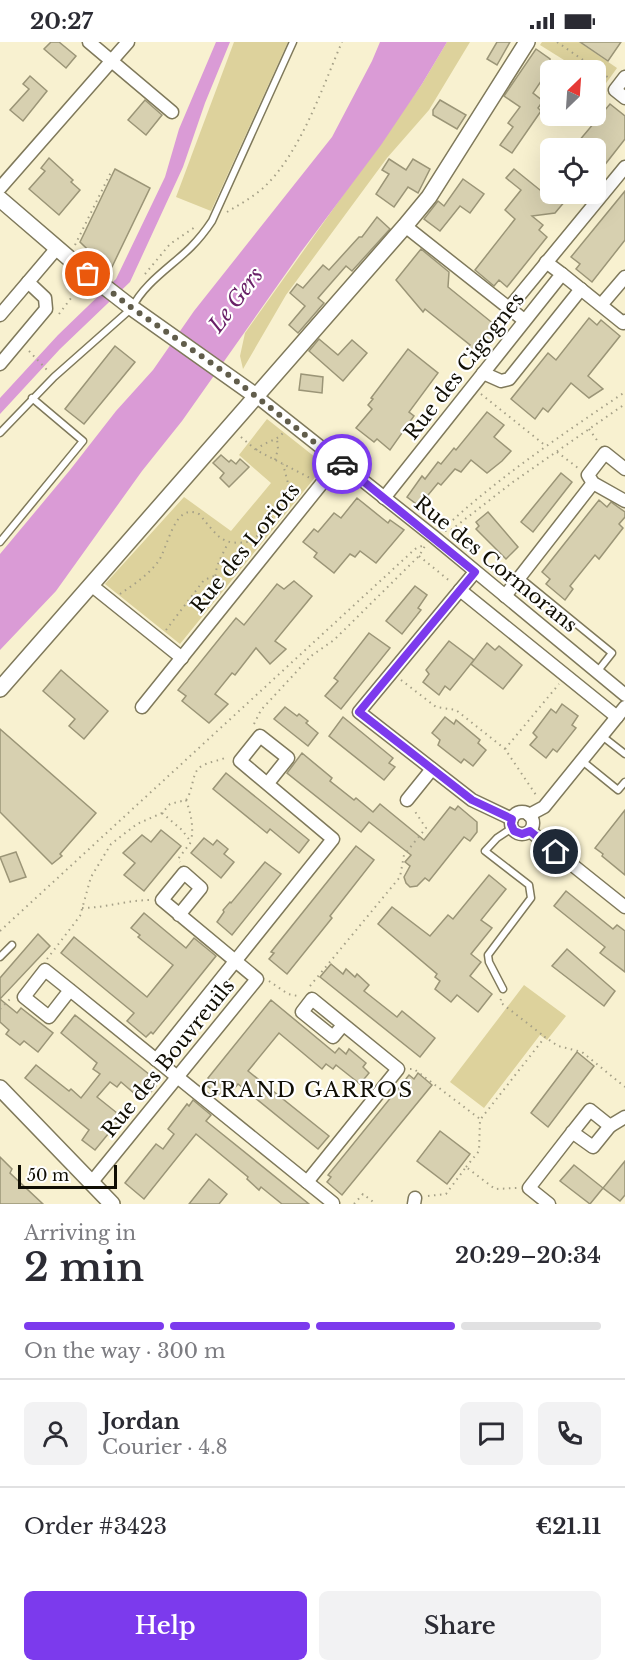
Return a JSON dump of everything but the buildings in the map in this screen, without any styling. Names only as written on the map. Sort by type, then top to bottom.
[{"type":"street","points":[[89,42],[172,112]]},
{"type":"street","points":[[0,188],[128,42]]},
{"type":"street","points":[[0,689],[429,197],[527,42]]},
{"type":"street","points":[[620,84],[625,98]]},
{"type":"street","name":"Rue des Cigognes","points":[[509,308],[625,167]]},
{"type":"street","points":[[0,199],[95,279],[256,396]]},
{"type":"street","points":[[405,226],[524,320]]},
{"type":"street","points":[[0,315],[57,248]]},
{"type":"street","points":[[546,262],[623,323],[625,321]]},
{"type":"street","name":"Rue des Cigognes","points":[[384,498],[562,274]]},
{"type":"street","points":[[602,305],[625,277]]},
{"type":"street","points":[[0,364],[46,309],[45,298],[28,282]]},
{"type":"street","points":[[483,373],[501,381],[509,379],[581,289]]},
{"type":"street","name":"Rue des Cormorans","points":[[256,396],[625,695]]},
{"type":"street","points":[[505,596],[590,479],[605,453],[625,469]]},
{"type":"street","name":"Rue des Loriots","points":[[142,707],[339,462]]},
{"type":"street","points":[[590,479],[625,501]]},
{"type":"street","points":[[475,572],[359,712],[472,800],[512,824],[518,834],[530,831],[533,823],[529,815]]},
{"type":"street","points":[[91,585],[182,658]]},
{"type":"street","points":[[460,590],[616,717]]},
{"type":"street","points":[[512,824],[518,813],[529,815],[544,807],[625,707]]},
{"type":"street","points":[[408,800],[432,769]]},
{"type":"street","name":"Rue des Bouvreuils","points":[[156,1060],[333,839],[268,783]]},
{"type":"street","points":[[530,831],[625,907]]},
{"type":"street","points":[[179,915],[201,888],[184,873],[162,900],[179,915],[236,961]]},
{"type":"street","name":"Rue des Bouvreuils","points":[[92,1183],[257,979],[236,961]]},
{"type":"street","points":[[70,990],[49,1017],[24,997],[45,970],[70,990],[333,1203]]},
{"type":"street","points":[[307,1182],[398,1069],[343,1024],[333,1037],[302,1012],[312,999]]},
{"type":"street","points":[[0,1088],[112,1204]]},
{"type":"street","points":[[549,1204],[529,1188],[572,1132],[590,1110],[610,1126]]},
{"type":"street","points":[[572,1132],[593,1147],[610,1126],[625,1117]]},
{"type":"lane","points":[[0,432],[155,279],[200,239],[212,221],[293,42]]},
{"type":"lane","points":[[0,542],[83,441],[32,398]]},
{"type":"lane","points":[[519,577],[612,653],[597,672]]},
{"type":"lane","points":[[602,735],[625,754]]},
{"type":"lane","points":[[581,760],[618,790],[625,782]]},
{"type":"lane","points":[[503,988],[489,962],[488,955],[531,898],[531,892],[529,885],[485,851],[512,824]]},
{"type":"lane","points":[[0,957],[12,945]]},
{"type":"path","points":[[131,304],[135,291],[158,256],[195,227],[212,221],[261,189],[288,158],[298,141],[342,42]]},
{"type":"path","points":[[557,42],[620,84]]},
{"type":"path","points":[[69,258],[111,172]]},
{"type":"path","points":[[28,350],[45,368]]},
{"type":"path","points":[[472,387],[546,446]]},
{"type":"path","points":[[625,392],[486,490],[440,532],[451,530],[513,482],[625,404]]},
{"type":"path","points":[[256,450],[264,442],[277,439],[291,424]]},
{"type":"path","points":[[229,427],[256,450],[322,484]]},
{"type":"path","points":[[589,429],[605,453]]},
{"type":"path","points":[[275,460],[278,448],[277,439]]},
{"type":"path","points":[[557,452],[590,479]]},
{"type":"path","points":[[111,602],[156,565],[176,521],[187,513],[199,514],[219,537],[228,543],[253,541],[288,496],[289,487],[283,464]]},
{"type":"path","points":[[226,604],[214,584],[214,576],[228,543]]},
{"type":"path","points":[[0,931],[415,549],[427,543],[419,556],[334,640],[311,656],[261,710],[253,725]]},
{"type":"path","points":[[419,556],[460,590]]},
{"type":"path","points":[[159,640],[204,580],[214,576]]},
{"type":"path","points":[[392,672],[436,708],[456,710],[506,749],[544,807]]},
{"type":"path","points":[[506,749],[565,675]]},
{"type":"path","points":[[184,873],[178,858],[191,842],[193,831],[186,800],[193,786],[195,774],[200,766],[226,758],[230,754]]},
{"type":"path","points":[[45,970],[48,958],[80,916],[91,877],[111,844],[137,824],[162,813],[170,804],[186,800]]},
{"type":"path","points":[[312,999],[308,988],[400,877],[404,855],[426,828],[408,800]]},
{"type":"path","points":[[162,813],[182,830],[191,842]]},
{"type":"path","points":[[82,908],[96,908],[139,900],[162,900]]},
{"type":"path","points":[[257,979],[268,980],[288,994],[312,999]]},
{"type":"path","points":[[503,988],[500,1002],[558,1046],[582,1052],[625,1087]]},
{"type":"path","points":[[414,1201],[446,1194],[479,1150],[480,1120],[545,1037]]},
{"type":"path","points":[[398,1069],[414,1069],[480,1120]]},
{"type":"path","points":[[466,1167],[495,1189],[529,1188]]},
{"type":"path","points":[[354,1204],[363,1194],[376,1204]]},
{"type":"shaded area","points":[[234,42],[288,42],[211,211],[176,197]]},
{"type":"shaded area","points":[[447,42],[470,42],[429,110],[387,158],[286,295],[243,369],[240,356],[245,333],[422,84]]},
{"type":"shaded area","points":[[542,42],[579,42],[605,60],[564,60],[540,45]]},
{"type":"shaded area","points":[[606,60],[617,68],[606,83]]},
{"type":"shaded area","points":[[267,419],[325,465],[180,644],[105,584],[184,497],[231,531],[271,483],[239,455]]},
{"type":"shaded area","points":[[524,985],[566,1016],[547,1040],[540,1035],[484,1108],[450,1082]]},
{"type":"water","points":[[216,42],[230,42],[205,103],[183,167],[130,282],[60,349],[0,414],[0,398],[58,335],[116,279],[165,177],[179,129]]},
{"type":"water","name":"Le Gers","points":[[380,42],[447,42],[381,145],[301,252],[182,421],[142,471],[56,591],[0,650],[0,554],[116,411],[153,370],[194,311],[332,137]]},
{"type":"way so far","points":[[88,274],[132,308],[230,376],[342,464]]},
{"type":"district","name":"GRAND GARROS","points":[[307,1090]]},
{"type":"route","points":[[342,464],[475,572],[359,712],[472,800],[512,819],[512,828],[518,834],[530,831],[556,852]]}]
